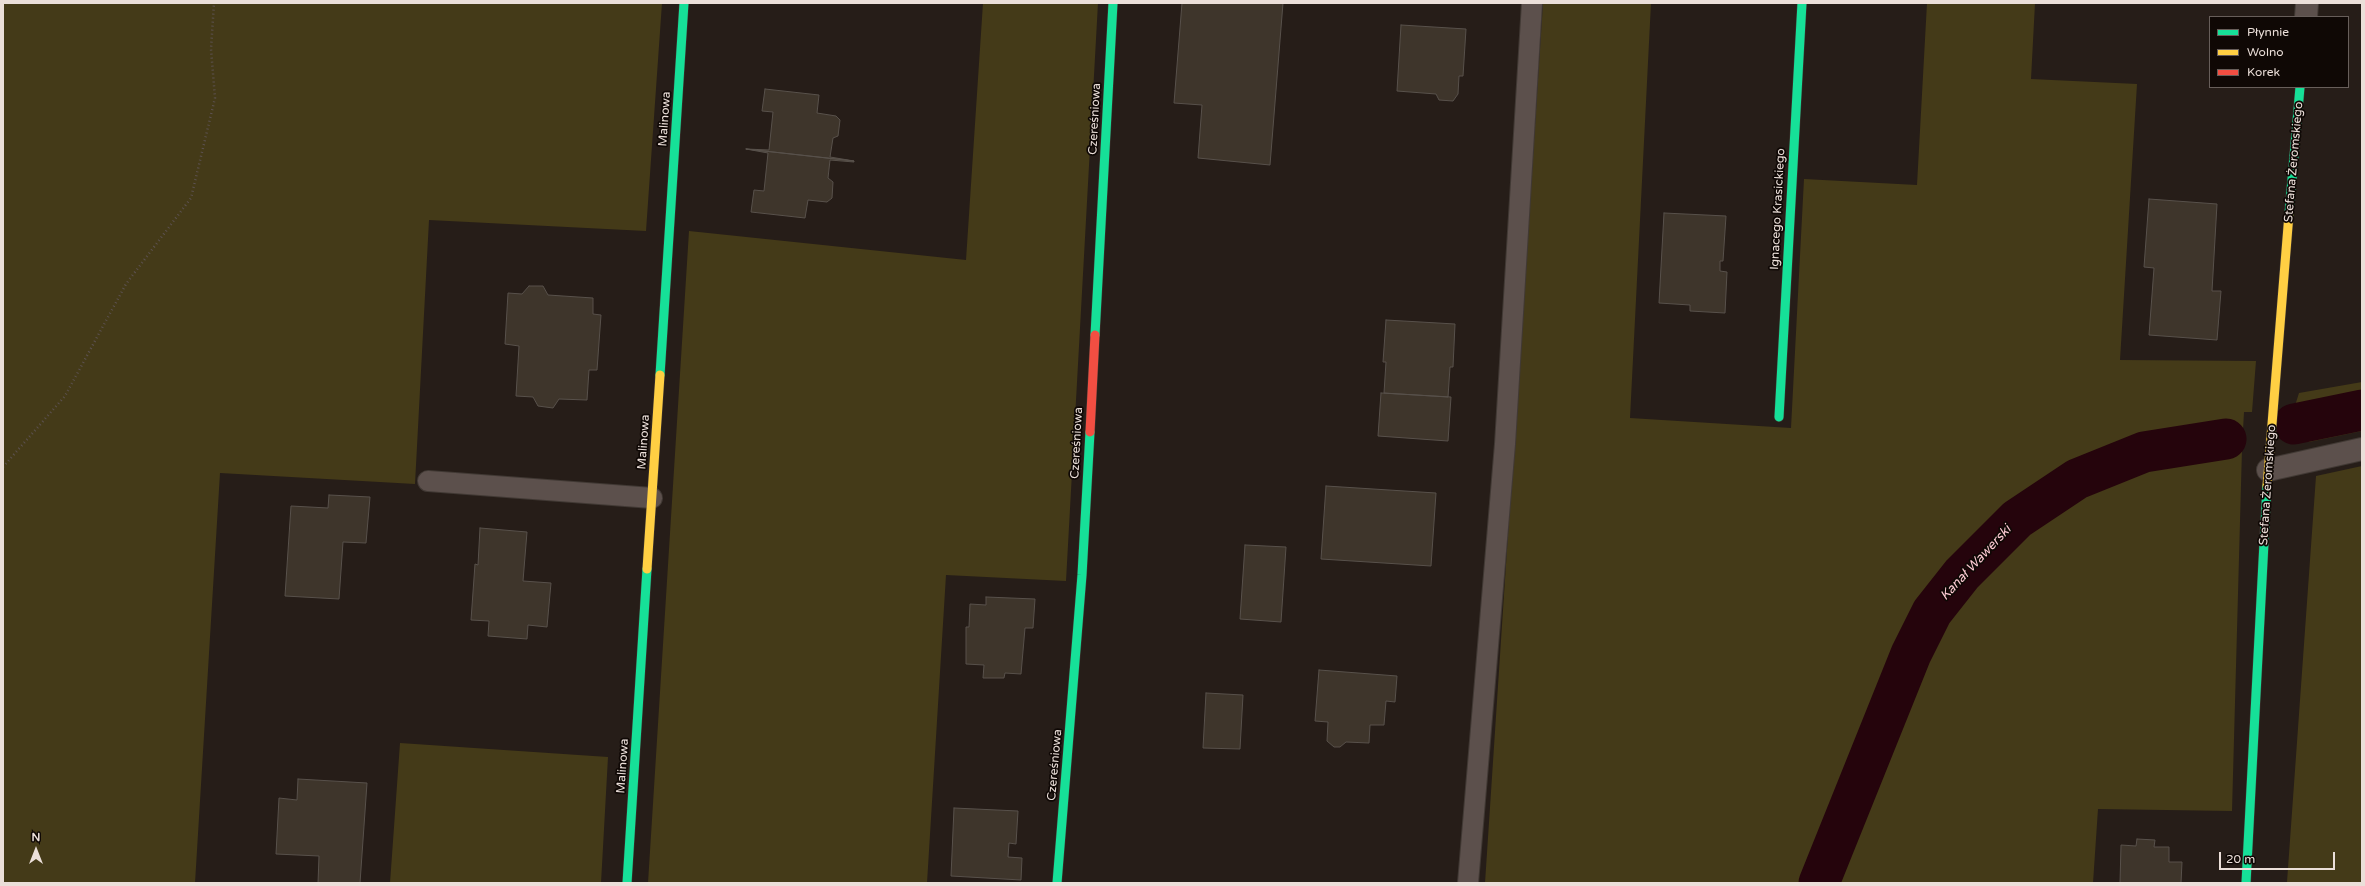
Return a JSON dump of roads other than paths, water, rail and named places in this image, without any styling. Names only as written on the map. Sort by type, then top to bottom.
[{"type":"street","name":"Malinowa","points":[[627,883],[684,3]]},
{"type":"street","name":"Czereśniowa","points":[[1057,883],[1082,575],[1113,3]]},
{"type":"street","name":"Ignacego Krasickiego","points":[[1778,417],[1802,3]]},
{"type":"street","points":[[2306,16],[2307,3]]},
{"type":"street","name":"Stefana Żeromskiego","points":[[2246,883],[2268,470],[2300,88]]},
{"type":"street","points":[[2268,470],[2362,449]]},
{"type":"lane","points":[[1468,883],[1505,444],[1532,3]]},
{"type":"lane","points":[[428,481],[652,498]]},
{"type":"waterway","name":"Kanał Wawerski","points":[[2294,424],[2362,410]]},
{"type":"waterway","name":"Kanał Wawerski","points":[[1819,883],[1911,654],[1932,612],[1962,574],[2017,519],[2077,479],[2144,452],[2226,439]]}]
